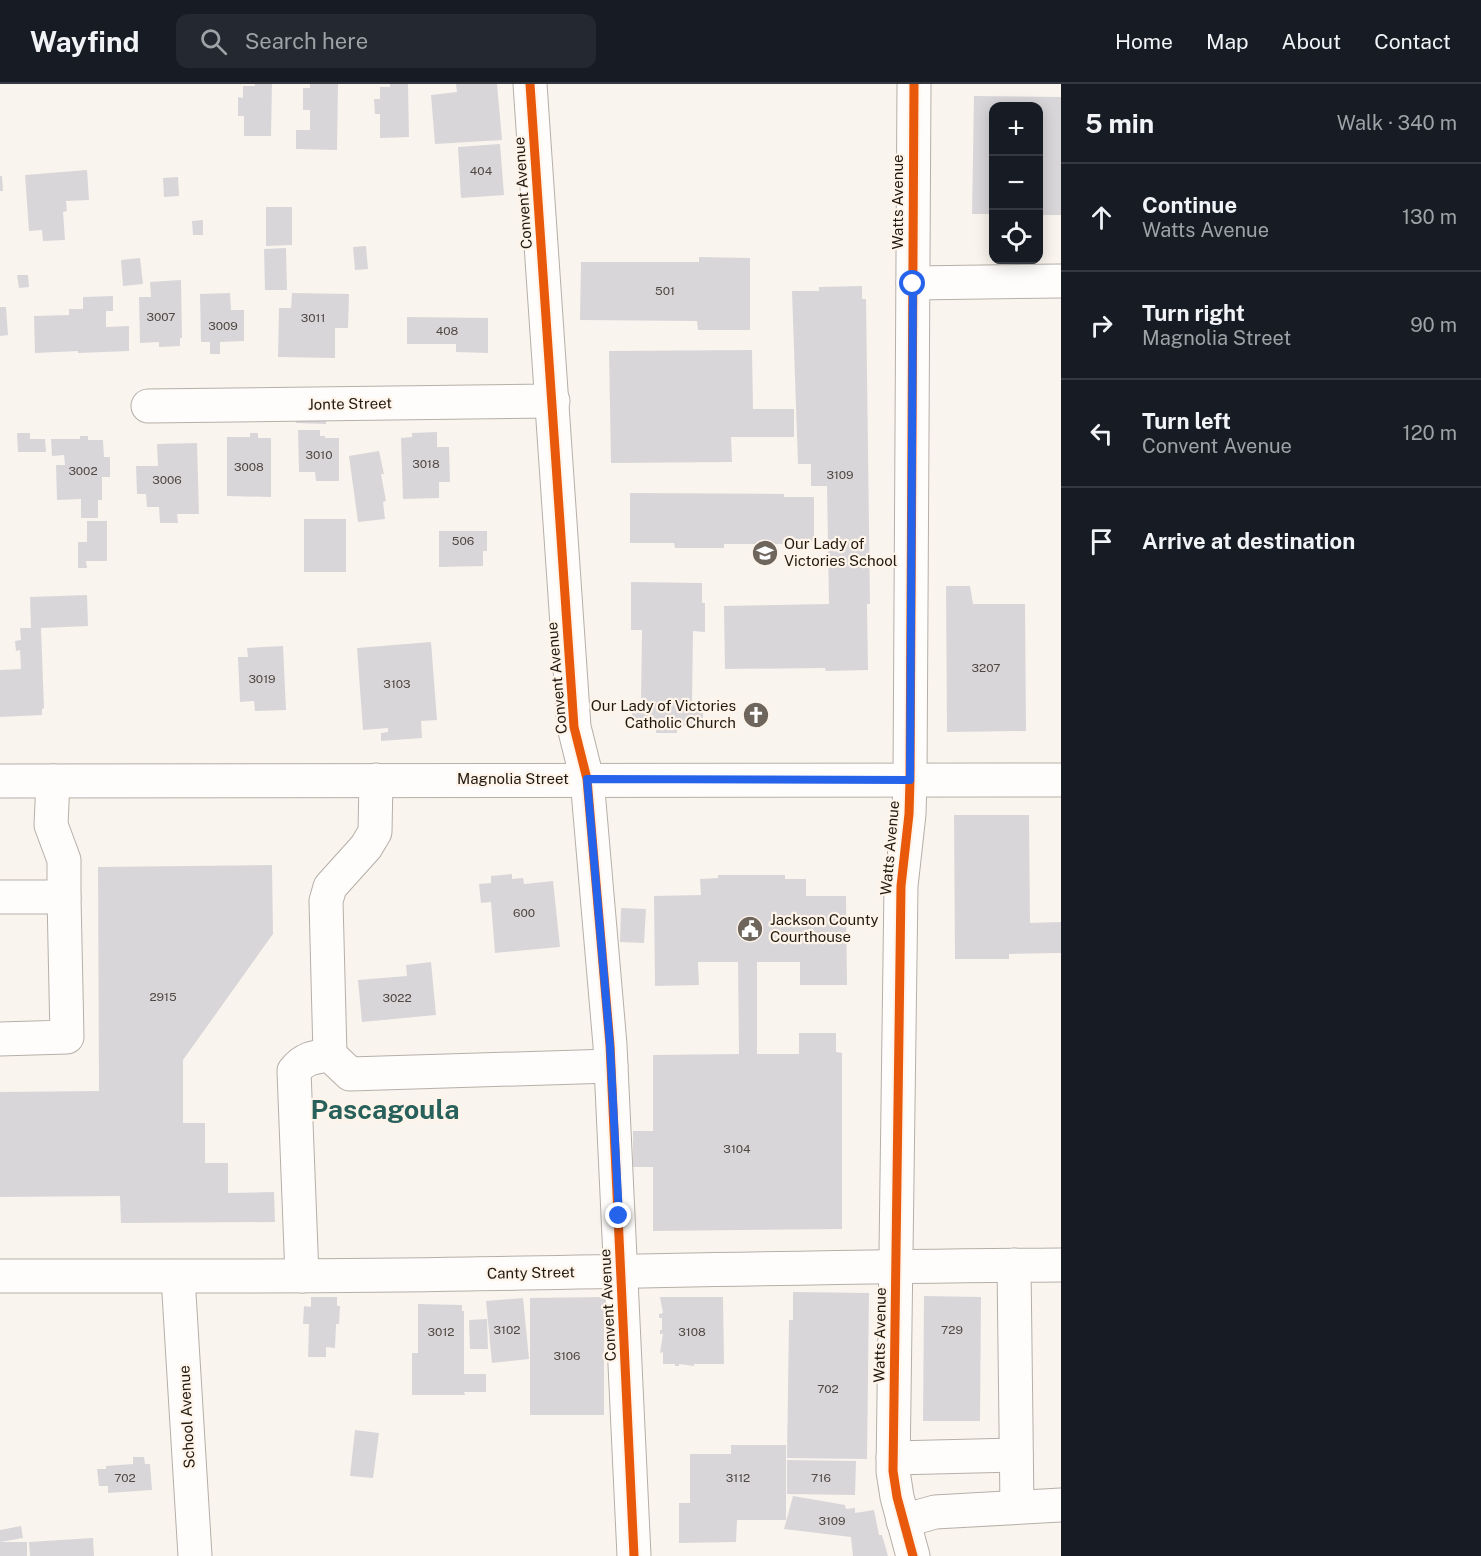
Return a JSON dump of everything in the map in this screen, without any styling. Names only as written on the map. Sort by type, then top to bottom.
[{"type":"street","name":"Convent Avenue","points":[[530,84],[574,727],[587,779],[611,1066],[634,1556]]},
{"type":"street","name":"Watts Avenue","points":[[913,1556],[903,1521],[893,1465],[901,886],[909,814],[910,780],[914,84]]},
{"type":"street","points":[[913,284],[1061,281]]},
{"type":"street","name":"Jonte Street","points":[[148,406],[553,401]]},
{"type":"street","points":[[376,780],[375,832],[366,847],[330,887],[326,901],[330,1055],[350,1074],[611,1066]]},
{"type":"street","name":"Magnolia Street","points":[[0,781],[1061,780]]},
{"type":"street","points":[[0,1039],[67,1037],[64,860],[51,825],[53,781]]},
{"type":"street","points":[[0,897],[64,897]]},
{"type":"street","points":[[302,1276],[294,1071],[301,1062],[313,1057],[330,1055]]},
{"type":"street","name":"Canty Street","points":[[0,1276],[302,1276],[1061,1264]]},
{"type":"street","points":[[1014,1265],[1017,1507]]},
{"type":"street","name":"School Avenue","points":[[178,1277],[195,1556]]},
{"type":"street","points":[[893,1465],[1016,1455]]},
{"type":"street","points":[[903,1521],[935,1512],[1061,1505]]},
{"type":"building","points":[[255,84],[272,84],[271,136],[244,136],[244,116],[238,116],[238,97],[243,98],[243,86],[255,86]]},
{"type":"building","points":[[310,84],[338,84],[337,150],[296,149],[296,130],[310,130],[310,110],[303,110],[303,88],[310,88]]},
{"type":"building","points":[[390,84],[408,84],[409,137],[380,138],[380,114],[375,114],[374,99],[380,99],[380,87],[390,87]]},
{"type":"building","points":[[456,84],[497,84],[502,140],[435,144],[431,95],[457,92]]},
{"type":"building","points":[[974,96],[1061,97],[1061,215],[1043,215],[1043,102],[989,102],[989,214],[972,214]]},
{"type":"building","points":[[500,144],[504,195],[461,198],[458,147]]},
{"type":"building","points":[[87,170],[89,200],[66,201],[67,211],[63,212],[65,240],[43,241],[42,230],[29,231],[25,175]]},
{"type":"building","points":[[0,176],[2,176],[3,191],[0,191]]},
{"type":"building","points":[[178,177],[179,196],[164,197],[163,178]]},
{"type":"building","points":[[266,207],[292,207],[292,245],[266,246]]},
{"type":"building","points":[[203,220],[203,235],[193,235],[192,221]]},
{"type":"building","points":[[366,246],[368,269],[355,270],[353,247]]},
{"type":"building","points":[[286,248],[287,290],[265,290],[264,249]]},
{"type":"building","points":[[699,257],[750,258],[750,330],[698,330],[697,321],[580,320],[581,262],[699,262]]},
{"type":"building","points":[[140,258],[143,284],[123,286],[121,260]]},
{"type":"building","points":[[17,275],[28,275],[29,287],[19,288]]},
{"type":"building","points":[[181,280],[182,338],[180,338],[180,346],[159,347],[159,342],[140,343],[139,297],[151,297],[150,282]]},
{"type":"building","points":[[862,286],[862,299],[866,299],[870,604],[867,604],[868,670],[725,669],[724,606],[829,604],[827,486],[811,486],[811,464],[798,464],[792,291],[819,291],[819,287]]},
{"type":"building","points":[[230,293],[231,310],[244,310],[244,341],[220,342],[220,354],[210,354],[210,342],[201,342],[200,294]]},
{"type":"building","points":[[292,293],[349,294],[348,328],[335,328],[335,358],[278,357],[279,308],[291,308]]},
{"type":"building","points":[[113,296],[113,311],[106,311],[106,327],[129,326],[129,351],[35,353],[34,316],[69,315],[69,309],[83,309],[83,297]]},
{"type":"building","points":[[0,307],[6,307],[8,335],[0,336]]},
{"type":"building","points":[[407,317],[488,318],[488,353],[456,352],[456,344],[407,344]]},
{"type":"building","points":[[752,350],[753,409],[794,409],[794,437],[731,437],[732,462],[611,463],[609,351]]},
{"type":"building","points":[[296,413],[326,414],[326,424],[296,423]]},
{"type":"building","points":[[298,430],[320,430],[320,436],[339,438],[339,481],[316,481],[315,472],[299,472]]},
{"type":"building","points":[[437,432],[437,447],[449,447],[450,482],[439,482],[439,498],[403,499],[401,438],[412,437],[412,433]]},
{"type":"building","points":[[17,433],[30,433],[30,439],[45,439],[46,452],[18,452]]},
{"type":"building","points":[[250,433],[258,433],[258,438],[271,438],[271,497],[227,496],[227,437],[250,437]]},
{"type":"building","points":[[80,436],[88,436],[88,440],[103,440],[104,457],[110,457],[110,477],[102,477],[102,500],[98,500],[98,518],[81,518],[81,499],[57,500],[56,465],[65,465],[64,455],[52,456],[51,439],[80,439]]},
{"type":"building","points":[[197,443],[199,514],[177,514],[178,523],[160,523],[159,507],[147,507],[146,494],[137,494],[136,466],[158,466],[157,444]]},
{"type":"building","points":[[379,451],[384,474],[381,474],[386,501],[383,502],[385,519],[358,522],[349,456]]},
{"type":"building","points":[[630,493],[784,494],[784,497],[814,497],[814,541],[784,541],[784,544],[724,544],[724,548],[675,548],[674,543],[630,543]]},
{"type":"building","points":[[304,519],[346,519],[346,572],[304,572]]},
{"type":"building","points":[[87,521],[107,521],[107,561],[86,561],[87,568],[78,568],[78,542],[87,542]]},
{"type":"building","points":[[439,531],[487,531],[487,551],[483,551],[483,566],[439,567]]},
{"type":"building","points":[[631,582],[702,583],[705,632],[693,631],[692,703],[703,703],[703,724],[677,726],[677,733],[656,733],[656,727],[641,726],[641,722],[632,722],[632,702],[641,702],[642,630],[631,630]]},
{"type":"building","points":[[946,586],[970,586],[973,604],[1025,604],[1026,731],[947,732]]},
{"type":"building","points":[[87,595],[88,626],[41,628],[44,708],[42,715],[0,717],[0,670],[21,669],[20,650],[16,651],[15,641],[21,640],[20,628],[31,628],[30,597]]},
{"type":"building","points":[[431,642],[437,720],[421,721],[422,738],[381,741],[381,733],[388,732],[388,728],[363,730],[357,648]]},
{"type":"building","points":[[283,646],[286,710],[255,711],[254,701],[240,702],[238,657],[248,657],[247,648]]},
{"type":"building","points":[[954,815],[1029,815],[1030,923],[1061,922],[1061,953],[1009,954],[1009,959],[955,959]]},
{"type":"building","points":[[272,865],[273,934],[183,1060],[183,1123],[205,1123],[205,1163],[228,1163],[228,1193],[274,1192],[275,1222],[121,1223],[120,1196],[0,1197],[0,1092],[99,1091],[98,867]]},
{"type":"building","points":[[512,874],[512,879],[523,878],[524,884],[553,881],[560,947],[495,953],[491,902],[481,903],[479,884],[491,883],[491,876]]},
{"type":"building","points":[[718,875],[785,875],[785,879],[806,879],[806,896],[846,896],[847,985],[800,985],[800,962],[757,962],[757,1054],[799,1054],[799,1033],[836,1033],[836,1052],[842,1053],[842,1229],[653,1231],[653,1167],[633,1167],[633,1131],[653,1131],[653,1055],[739,1054],[738,962],[698,962],[699,985],[655,986],[654,896],[701,895],[700,879],[718,878]]},
{"type":"building","points":[[621,908],[646,909],[644,943],[620,942]]},
{"type":"building","points":[[431,962],[436,1015],[362,1022],[358,980],[407,976],[406,965]]},
{"type":"building","points":[[793,1292],[869,1293],[867,1459],[787,1458],[789,1320],[793,1320]]},
{"type":"building","points":[[924,1296],[981,1297],[980,1421],[923,1421]]},
{"type":"building","points":[[311,1297],[337,1297],[337,1306],[340,1306],[339,1324],[336,1324],[335,1348],[326,1347],[326,1357],[308,1357],[309,1324],[303,1324],[304,1306],[311,1307]]},
{"type":"building","points":[[604,1297],[604,1415],[530,1415],[530,1298]]},
{"type":"building","points":[[660,1297],[723,1297],[724,1364],[694,1364],[694,1366],[679,1364],[675,1366],[675,1364],[663,1364],[663,1352],[660,1353],[663,1334],[660,1334],[662,1318],[659,1318],[659,1314],[663,1313]]},
{"type":"building","points":[[523,1298],[529,1359],[492,1363],[486,1301]]},
{"type":"building","points":[[418,1304],[462,1305],[462,1311],[464,1311],[464,1374],[486,1374],[486,1392],[464,1392],[465,1395],[412,1395],[412,1353],[418,1353]]},
{"type":"building","points":[[487,1319],[488,1349],[470,1349],[469,1320]]},
{"type":"building","points":[[355,1430],[379,1433],[373,1478],[350,1476]]},
{"type":"building","points":[[731,1445],[786,1445],[786,1520],[737,1520],[736,1542],[679,1543],[679,1503],[690,1503],[690,1454],[731,1454]]},
{"type":"building","points":[[133,1457],[144,1457],[145,1464],[150,1464],[152,1490],[108,1493],[108,1486],[99,1486],[97,1469],[133,1464]]},
{"type":"building","points":[[787,1460],[856,1461],[855,1495],[787,1494]]},
{"type":"building","points":[[793,1496],[845,1505],[846,1509],[855,1508],[855,1513],[874,1510],[879,1535],[882,1535],[888,1556],[853,1556],[851,1537],[784,1529]]},
{"type":"building","points":[[21,1526],[23,1538],[0,1542],[0,1530]]},
{"type":"building","points":[[93,1538],[94,1556],[30,1556],[29,1542]]},
{"type":"building","points":[[0,1542],[27,1542],[27,1556],[0,1556]]},
{"type":"cycle path","points":[[530,84],[574,727],[587,779],[610,1045],[634,1556]]},
{"type":"cycle path","points":[[913,1556],[897,1497],[893,1471],[901,886],[909,814],[910,780],[914,84]]},
{"type":"place","name":"Our Lady of Victories School","points":[[765,553]]},
{"type":"place","name":"Our Lady of Victories Catholic Church","points":[[756,715]]},
{"type":"place","name":"Jackson County Courthouse","points":[[750,929]]},
{"type":"district","name":"Pascagoula","points":[[385,1110]]},
{"type":"route","points":[[619,1216],[610,1045],[587,779],[910,780],[913,284]]}]
